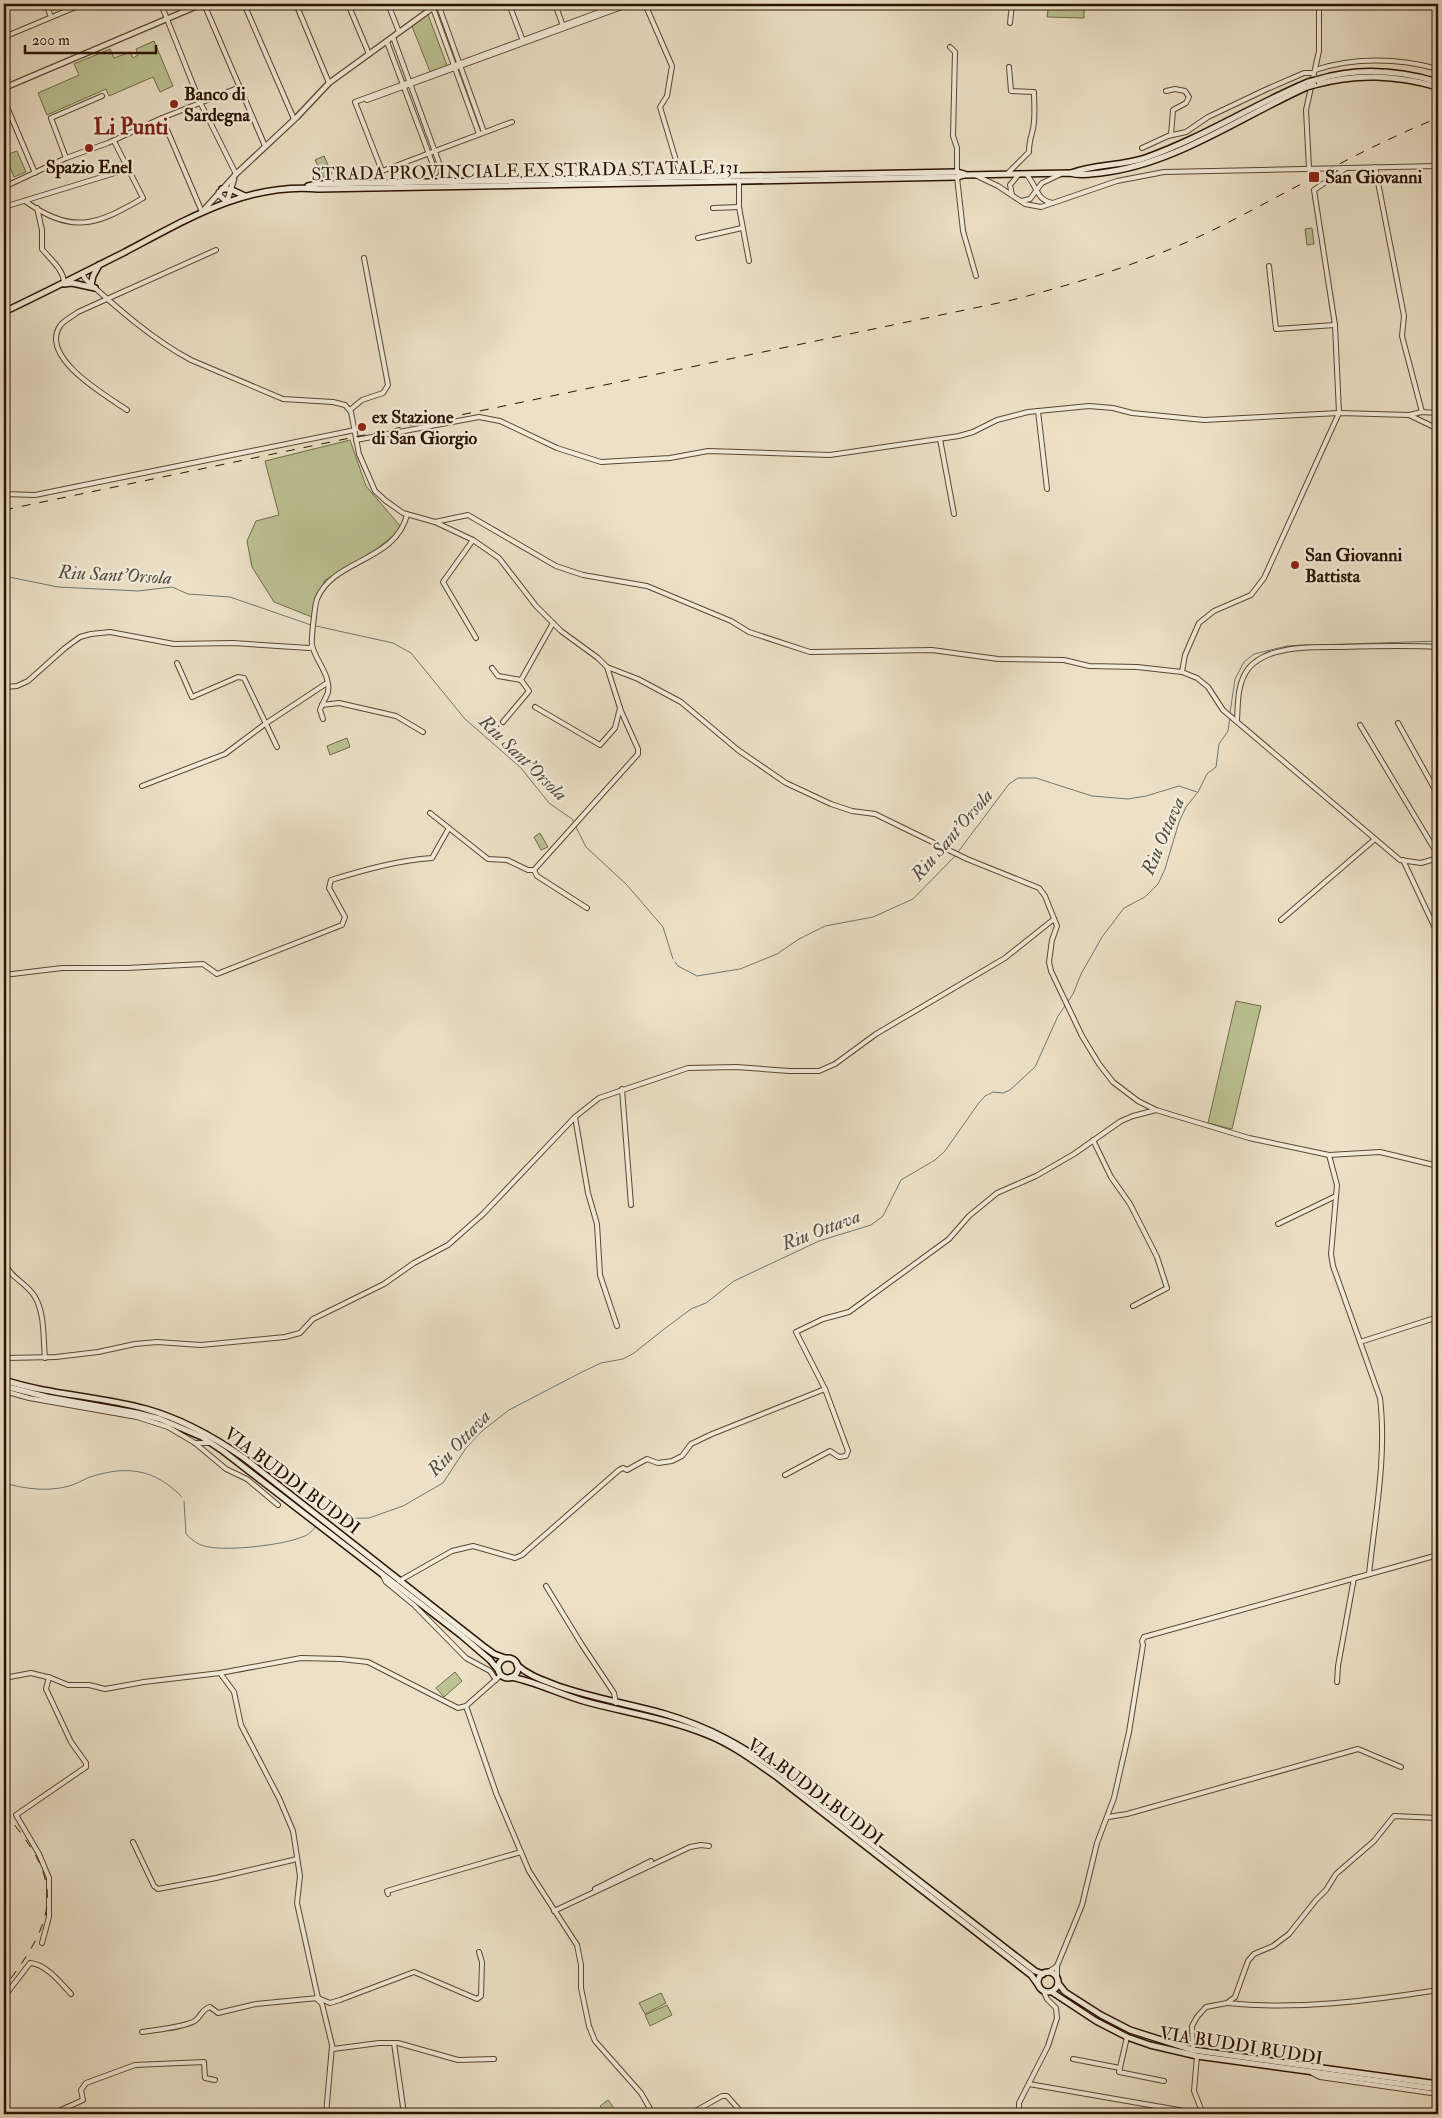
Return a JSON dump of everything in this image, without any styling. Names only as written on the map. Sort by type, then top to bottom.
[{"type":"main road","name":"STRADA PROVINCIALE EX STRADA STATALE 131","points":[[300,187],[317,184],[682,177],[1070,173],[1079,169],[1119,165],[1157,154],[1308,85],[1339,74],[1377,71],[1404,73],[1438,82]]},
{"type":"main road","name":"STRADA PROVINCIALE EX STRADA STATALE 131","points":[[1315,82],[1361,76],[1393,77],[1438,87]]},
{"type":"main road","name":"STRADA PROVINCIALE EX STRADA STATALE 131","points":[[300,187],[318,189],[739,182],[957,175]]},
{"type":"main road","points":[[4,312],[202,212],[245,196],[300,187]]},
{"type":"main road","points":[[220,190],[230,189],[245,196]]},
{"type":"main road","points":[[61,284],[72,283],[93,286],[93,276],[99,265]]},
{"type":"main road","name":"VIA BUDDI BUDDI","points":[[4,1380],[43,1390],[146,1409],[211,1436],[244,1458],[494,1654],[505,1658]]},
{"type":"main road","name":"VIA BUDDI BUDDI","points":[[4,1386],[48,1397],[137,1413],[179,1427],[211,1444],[436,1615],[475,1646],[500,1673]]},
{"type":"main road","points":[[505,1658],[513,1659],[517,1665],[516,1674],[510,1677],[500,1673],[498,1665],[505,1658]]},
{"type":"main road","name":"VIA BUDDI BUDDI","points":[[517,1665],[525,1672],[541,1680],[587,1696],[664,1714],[712,1730],[744,1747],[1035,1971],[1045,1973]]},
{"type":"main road","name":"VIA BUDDI BUDDI","points":[[510,1677],[522,1679],[585,1702],[663,1720],[709,1736],[740,1752],[784,1783],[1024,1970],[1036,1980],[1041,1988]]},
{"type":"main road","points":[[1045,1973],[1053,1974],[1057,1980],[1056,1988],[1052,1992],[1041,1988],[1039,1979],[1045,1973]]},
{"type":"main road","name":"VIA BUDDI BUDDI","points":[[1057,1980],[1065,1992],[1101,2015],[1130,2030],[1193,2050],[1438,2084]]},
{"type":"main road","name":"VIA BUDDI BUDDI","points":[[1052,1992],[1096,2021],[1127,2038],[1197,2056],[1438,2089]]},
{"type":"street","points":[[46,4],[51,17]]},
{"type":"street","points":[[4,37],[83,4]]},
{"type":"street","points":[[161,4],[200,102],[236,174],[227,202],[220,196],[220,190]]},
{"type":"street","points":[[4,88],[203,4],[265,146]]},
{"type":"street","points":[[244,4],[294,119]]},
{"type":"street","points":[[296,4],[329,83]]},
{"type":"street","points":[[348,4],[369,54]]},
{"type":"street","points":[[388,4],[400,32]]},
{"type":"street","points":[[162,118],[202,212],[220,190],[329,83],[438,4],[484,132]]},
{"type":"street","points":[[509,4],[523,41]]},
{"type":"street","points":[[555,4],[563,27]]},
{"type":"street","points":[[600,4],[602,11]]},
{"type":"street","points":[[563,27],[621,4]]},
{"type":"street","points":[[512,122],[382,171],[355,103],[630,4]]},
{"type":"street","points":[[645,4],[672,66],[668,96],[660,107],[682,177]]},
{"type":"street","points":[[1010,23],[1012,4]]},
{"type":"street","points":[[1309,168],[1306,110],[1319,51],[1319,4]]},
{"type":"street","points":[[433,8],[479,134]]},
{"type":"street","points":[[392,37],[442,172]]},
{"type":"street","points":[[387,42],[436,173]]},
{"type":"street","points":[[950,47],[955,52],[953,136],[957,148],[957,175],[964,231],[976,276]]},
{"type":"street","points":[[1142,148],[1171,135],[1186,132],[1208,117],[1304,73],[1371,60],[1419,64],[1438,69]]},
{"type":"street","points":[[1007,174],[1029,152],[1029,138],[1032,134],[1033,125],[1034,92],[1011,91],[1008,67]]},
{"type":"street","points":[[4,187],[66,158],[240,87]]},
{"type":"street","points":[[1166,91],[1175,89],[1185,90],[1189,97],[1186,103],[1173,110],[1171,135]]},
{"type":"street","points":[[66,158],[51,118],[102,96]]},
{"type":"street","points":[[4,100],[35,173]]},
{"type":"street","points":[[25,200],[37,208],[70,222],[92,223],[111,216],[143,198],[114,140]]},
{"type":"street","points":[[973,174],[989,181],[1019,201],[1041,207],[1117,181],[1164,172],[1438,166]]},
{"type":"street","points":[[1375,167],[1404,316],[1402,336],[1422,412]]},
{"type":"street","points":[[1182,672],[1185,655],[1199,623],[1214,611],[1252,595],[1264,578],[1339,413],[1335,325],[1314,190],[1346,168]]},
{"type":"street","points":[[4,207],[128,169]]},
{"type":"street","points":[[1019,201],[1030,199],[1042,183],[1064,173]]},
{"type":"street","points":[[1012,195],[1010,185],[1019,174]]},
{"type":"street","points":[[1026,174],[1034,182],[1042,200],[1056,203]]},
{"type":"street","points":[[739,182],[739,208],[749,261]]},
{"type":"street","points":[[37,208],[42,230],[42,249],[61,271],[61,284]]},
{"type":"street","points":[[714,208],[739,208]]},
{"type":"street","points":[[698,238],[742,228]]},
{"type":"street","points":[[128,410],[81,379],[62,358],[56,341],[60,326],[78,312],[216,250]]},
{"type":"street","points":[[350,410],[362,400],[383,393],[388,385],[364,258]]},
{"type":"street","points":[[1270,266],[1276,329],[1335,325]]},
{"type":"street","points":[[82,273],[108,300],[178,353],[201,365],[273,396],[301,402],[334,402],[345,405],[350,410],[359,454],[375,490],[397,509],[407,515],[435,522],[473,540],[500,558],[536,606],[553,623],[607,667],[638,679],[681,702],[738,750],[786,783],[831,804],[852,811],[875,814],[967,859],[1039,888],[1045,896],[1057,926],[1050,962],[1051,971],[1099,1064],[1113,1082],[1138,1101],[1156,1110],[1249,1138],[1329,1155],[1380,1152],[1438,1166]]},
{"type":"street","points":[[356,440],[479,417],[500,421],[557,448],[601,462],[670,458],[708,451],[830,455],[959,436],[973,432],[997,420],[1038,411],[1089,406],[1114,408],[1132,413],[1204,420],[1339,413],[1409,415],[1422,412],[1438,413]]},
{"type":"street","points":[[1038,411],[1047,489]]},
{"type":"street","points":[[1409,415],[1438,429]]},
{"type":"street","points":[[4,494],[35,495],[355,430]]},
{"type":"street","points":[[940,438],[954,514]]},
{"type":"street","points":[[323,719],[320,710],[328,691],[327,683],[312,646],[316,600],[325,586],[341,572],[360,563],[391,542],[404,527],[407,515]]},
{"type":"street","points":[[435,522],[468,515],[556,566],[583,575],[647,586],[731,621],[749,632],[810,652],[932,650],[998,659],[1064,660],[1089,666],[1137,667],[1182,672],[1197,678],[1208,687],[1223,710],[1400,860],[1421,863],[1438,857],[1360,725]]},
{"type":"street","points":[[473,540],[443,582],[476,638]]},
{"type":"street","points":[[521,680],[553,623]]},
{"type":"street","points":[[4,687],[17,686],[28,681],[65,648],[80,637],[91,634],[110,632],[174,644],[234,643],[309,648],[312,646]]},
{"type":"street","points":[[1237,721],[1238,694],[1242,678],[1258,660],[1281,651],[1394,646],[1438,647]]},
{"type":"street","points":[[177,663],[192,697],[238,677],[244,678],[277,747]]},
{"type":"street","points":[[534,870],[638,754],[638,749],[620,708],[607,667]]},
{"type":"street","points":[[492,668],[498,676],[521,680],[529,691],[503,722]]},
{"type":"street","points":[[142,786],[225,754],[233,746],[327,683]]},
{"type":"street","points":[[322,705],[339,703],[396,716],[423,732]]},
{"type":"street","points":[[535,707],[600,745],[615,728],[620,708]]},
{"type":"street","points":[[1398,723],[1438,795]]},
{"type":"street","points":[[430,813],[488,859],[508,860],[534,870],[537,876],[587,908]]},
{"type":"street","points":[[4,975],[62,968],[126,968],[203,964],[217,974],[342,925],[345,917],[329,888],[331,880],[402,862],[432,858],[449,828]]},
{"type":"street","points":[[1280,920],[1376,839]]},
{"type":"street","points":[[1403,860],[1435,928],[1438,948]]},
{"type":"street","points":[[4,1358],[45,1358],[98,1352],[135,1344],[157,1342],[201,1345],[284,1337],[300,1333],[313,1319],[384,1284],[414,1263],[448,1245],[483,1214],[575,1117],[599,1098],[688,1068],[736,1066],[819,1072],[835,1064],[876,1034],[1005,958],[1054,918]]},
{"type":"street","points":[[622,1089],[631,1205]]},
{"type":"street","points":[[785,1476],[830,1451],[839,1457],[846,1456],[848,1451],[825,1389],[796,1332],[823,1319],[849,1312],[949,1239],[969,1216],[997,1193],[1036,1176],[1133,1116],[1156,1110]]},
{"type":"street","points":[[575,1117],[588,1193],[597,1224],[600,1247],[600,1275],[617,1326]]},
{"type":"street","points":[[1093,1140],[1111,1176],[1130,1204],[1157,1257],[1167,1288],[1133,1306]]},
{"type":"street","points":[[1329,1155],[1336,1176],[1331,1254],[1333,1266],[1380,1398],[1383,1428],[1369,1574]]},
{"type":"street","points":[[1278,1224],[1336,1196]]},
{"type":"street","points":[[4,1258],[5,1266],[11,1275],[34,1295],[40,1308],[45,1358]]},
{"type":"street","points":[[1360,1342],[1438,1317]]},
{"type":"street","points":[[4,1386],[8,1392],[63,1405],[137,1417],[168,1427],[195,1443],[226,1469],[247,1479],[278,1505]]},
{"type":"street","points":[[399,1581],[452,1551],[473,1546],[516,1558],[522,1555],[619,1470],[623,1468],[626,1470],[647,1459],[658,1463],[672,1461],[682,1456],[691,1444],[712,1434],[825,1389]]},
{"type":"street","points":[[195,1443],[211,1444]]},
{"type":"street","points":[[1057,1980],[1057,1966],[1082,1905],[1097,1842],[1108,1817],[1129,1732],[1144,1637],[1438,1556]]},
{"type":"street","points":[[383,1576],[386,1582],[414,1605],[466,1658],[490,1671],[496,1680]]},
{"type":"street","points":[[1337,1682],[1338,1666],[1354,1578]]},
{"type":"street","points":[[546,1586],[614,1693],[616,1703]]},
{"type":"street","points":[[426,1618],[436,1615]]},
{"type":"street","points":[[4,1678],[31,1674],[49,1677],[68,1685],[89,1685],[105,1689],[144,1682],[220,1673],[300,1658],[341,1659],[368,1662],[458,1708],[466,1706],[496,1680],[500,1673]]},
{"type":"street","points":[[220,1673],[234,1692],[242,1725],[293,1831],[300,1876],[297,1903],[318,1999],[322,2004],[332,2046],[326,2114]]},
{"type":"street","points":[[42,1943],[49,1917],[49,1878],[40,1854],[16,1815],[86,1767],[86,1763],[71,1742],[46,1689],[49,1677]]},
{"type":"street","points":[[466,1706],[490,1778],[521,1852],[541,1892],[577,1945],[581,1965],[581,1988],[595,2041],[641,2093],[653,2114]]},
{"type":"street","points":[[1108,1817],[1127,1814],[1358,1749],[1400,1767]]},
{"type":"street","points":[[1227,2003],[1235,1997],[1248,1961],[1254,1954],[1273,1946],[1289,1934],[1326,1890],[1336,1874],[1374,1841],[1394,1816],[1438,1818]]},
{"type":"street","points":[[133,1842],[154,1886],[158,1889],[210,1880],[297,1859]]},
{"type":"street","points":[[553,1910],[690,1846],[709,1846]]},
{"type":"street","points":[[388,1894],[387,1891],[521,1852]]},
{"type":"street","points":[[553,1910],[651,1861]]},
{"type":"street","points":[[142,2032],[175,2028],[194,2021],[203,2010],[210,2007],[215,2013],[218,2013],[256,2004],[318,1999],[330,2002],[340,2000],[414,1972],[477,1999],[481,1996],[482,1962],[479,1952]]},
{"type":"street","points":[[4,1996],[30,1963],[37,1964],[60,1982],[71,1994]]},
{"type":"street","points":[[1045,1973],[1057,1966]]},
{"type":"street","points":[[1019,2114],[1019,2103],[1048,2046],[1057,2018],[1056,2008],[1047,1999],[1041,1988]]},
{"type":"street","points":[[1193,2050],[1192,2026],[1206,2007],[1227,2003],[1282,2004],[1369,2001],[1438,1990]]},
{"type":"street","points":[[1127,2038],[1119,2072],[1164,2080]]},
{"type":"street","points":[[332,2046],[333,2049],[338,2050],[353,2046],[394,2043],[414,2046],[458,2060],[494,2059]]},
{"type":"street","points":[[394,2043],[404,2114]]},
{"type":"street","points":[[1197,2056],[1194,2091],[1203,2114]]},
{"type":"street","points":[[1073,2059],[1120,2068]]},
{"type":"street","points":[[52,2114],[83,2100],[81,2090],[86,2083],[134,2065],[191,2061],[204,2062],[205,2078],[215,2080]]},
{"type":"street","points":[[1308,2071],[1320,2077],[1438,2094]]},
{"type":"street","points":[[1030,2084],[1179,2110],[1183,2111],[1184,2114]]},
{"type":"street","points":[[690,2114],[722,2096],[727,2096],[743,2114]]},
{"type":"green space","points":[[1049,4],[1084,4],[1084,18],[1047,17]]},
{"type":"green space","points":[[427,12],[448,68],[431,74],[411,24]]},
{"type":"green space","points":[[154,41],[173,86],[160,92],[153,77],[109,96],[106,89],[47,115],[38,93],[79,75],[74,64],[110,49],[114,58],[130,52],[133,58],[138,55],[136,49]]},
{"type":"green space","points":[[17,151],[26,172],[14,177],[5,155]]},
{"type":"green space","points":[[324,156],[332,174],[324,178],[315,160]]},
{"type":"green space","points":[[1312,228],[1314,244],[1307,245],[1305,229]]},
{"type":"green space","points":[[350,440],[366,486],[401,527],[397,533],[360,562],[325,580],[312,617],[274,602],[252,567],[247,541],[256,521],[279,515],[265,461]]},
{"type":"green space","points":[[347,738],[350,747],[330,755],[327,746]]},
{"type":"green space","points":[[540,833],[548,847],[541,850],[534,837]]},
{"type":"green space","points":[[1236,1001],[1261,1006],[1232,1129],[1208,1123]]},
{"type":"green space","points":[[455,1672],[462,1681],[444,1697],[436,1688]]},
{"type":"green space","points":[[661,1993],[666,2003],[645,2014],[639,2003]]},
{"type":"green space","points":[[667,2005],[672,2015],[650,2026],[645,2015]]},
{"type":"green space","points":[[608,2100],[617,2112],[607,2114],[600,2106]]},
{"type":"waterway","name":"Riu Sant'Orsola","points":[[4,576],[58,587],[138,591],[172,587],[188,594],[230,597],[311,625]]},
{"type":"waterway","name":"Riu Sant'Orsola","points":[[316,626],[393,643],[411,653],[465,719],[521,768],[549,803],[572,819],[574,823]]},
{"type":"waterway","name":"Riu Ottava","points":[[1230,713],[1235,679],[1244,662],[1254,654],[1287,646],[1438,641]]},
{"type":"waterway","name":"Riu Ottava","points":[[324,1519],[369,1518],[403,1506],[443,1483],[466,1448],[482,1431],[509,1410],[601,1363],[623,1359],[634,1353],[691,1309],[706,1303],[734,1281],[819,1241],[871,1225],[883,1216],[901,1180],[935,1160],[945,1151],[985,1096],[993,1092],[1003,1093],[1010,1090],[1035,1067],[1058,1016],[1073,994],[1081,974],[1102,937],[1124,908],[1145,897],[1158,884],[1186,807],[1198,792],[1207,774],[1216,767],[1219,744],[1228,731],[1230,717]]},
{"type":"waterway","name":"Riu Sant'Orsola","points":[[958,852],[1009,784],[1018,778],[1036,778],[1092,796],[1128,799],[1146,796],[1179,786],[1197,792]]},
{"type":"waterway","name":"Riu Sant'Orsola","points":[[576,827],[586,847],[627,885],[663,927],[673,959]]},
{"type":"waterway","name":"Riu Sant'Orsola","points":[[675,962],[678,966],[697,976],[740,969],[777,954],[799,939],[825,926],[873,917],[913,899],[956,855]]},
{"type":"waterway","name":"Riu Ottava","points":[[4,1483],[28,1488],[53,1489],[69,1486],[103,1473],[128,1471],[151,1475],[161,1480],[182,1497]]},
{"type":"waterway","name":"Riu Ottava","points":[[184,1501],[186,1534],[197,1543],[206,1546],[243,1548],[270,1545],[307,1535],[317,1525]]},
{"type":"railway","points":[[4,510],[1008,301],[1034,294],[1112,271],[1188,242],[1380,143],[1438,118]]},
{"type":"railway","points":[[4,1811],[37,1858],[45,1877],[47,1894],[46,1911],[34,1943],[4,1988]]},
{"type":"place","name":"Banco di Sardegna","points":[[174,104]]},
{"type":"place","name":"Spazio Enel","points":[[89,148]]},
{"type":"place","name":"San Giovanni","points":[[1314,177]]},
{"type":"place","name":"ex Stazione di San Giorgio","points":[[362,427]]},
{"type":"place","name":"San Giovanni Battista","points":[[1295,565]]},
{"type":"district","name":"Li Punti","points":[[131,127]]}]
